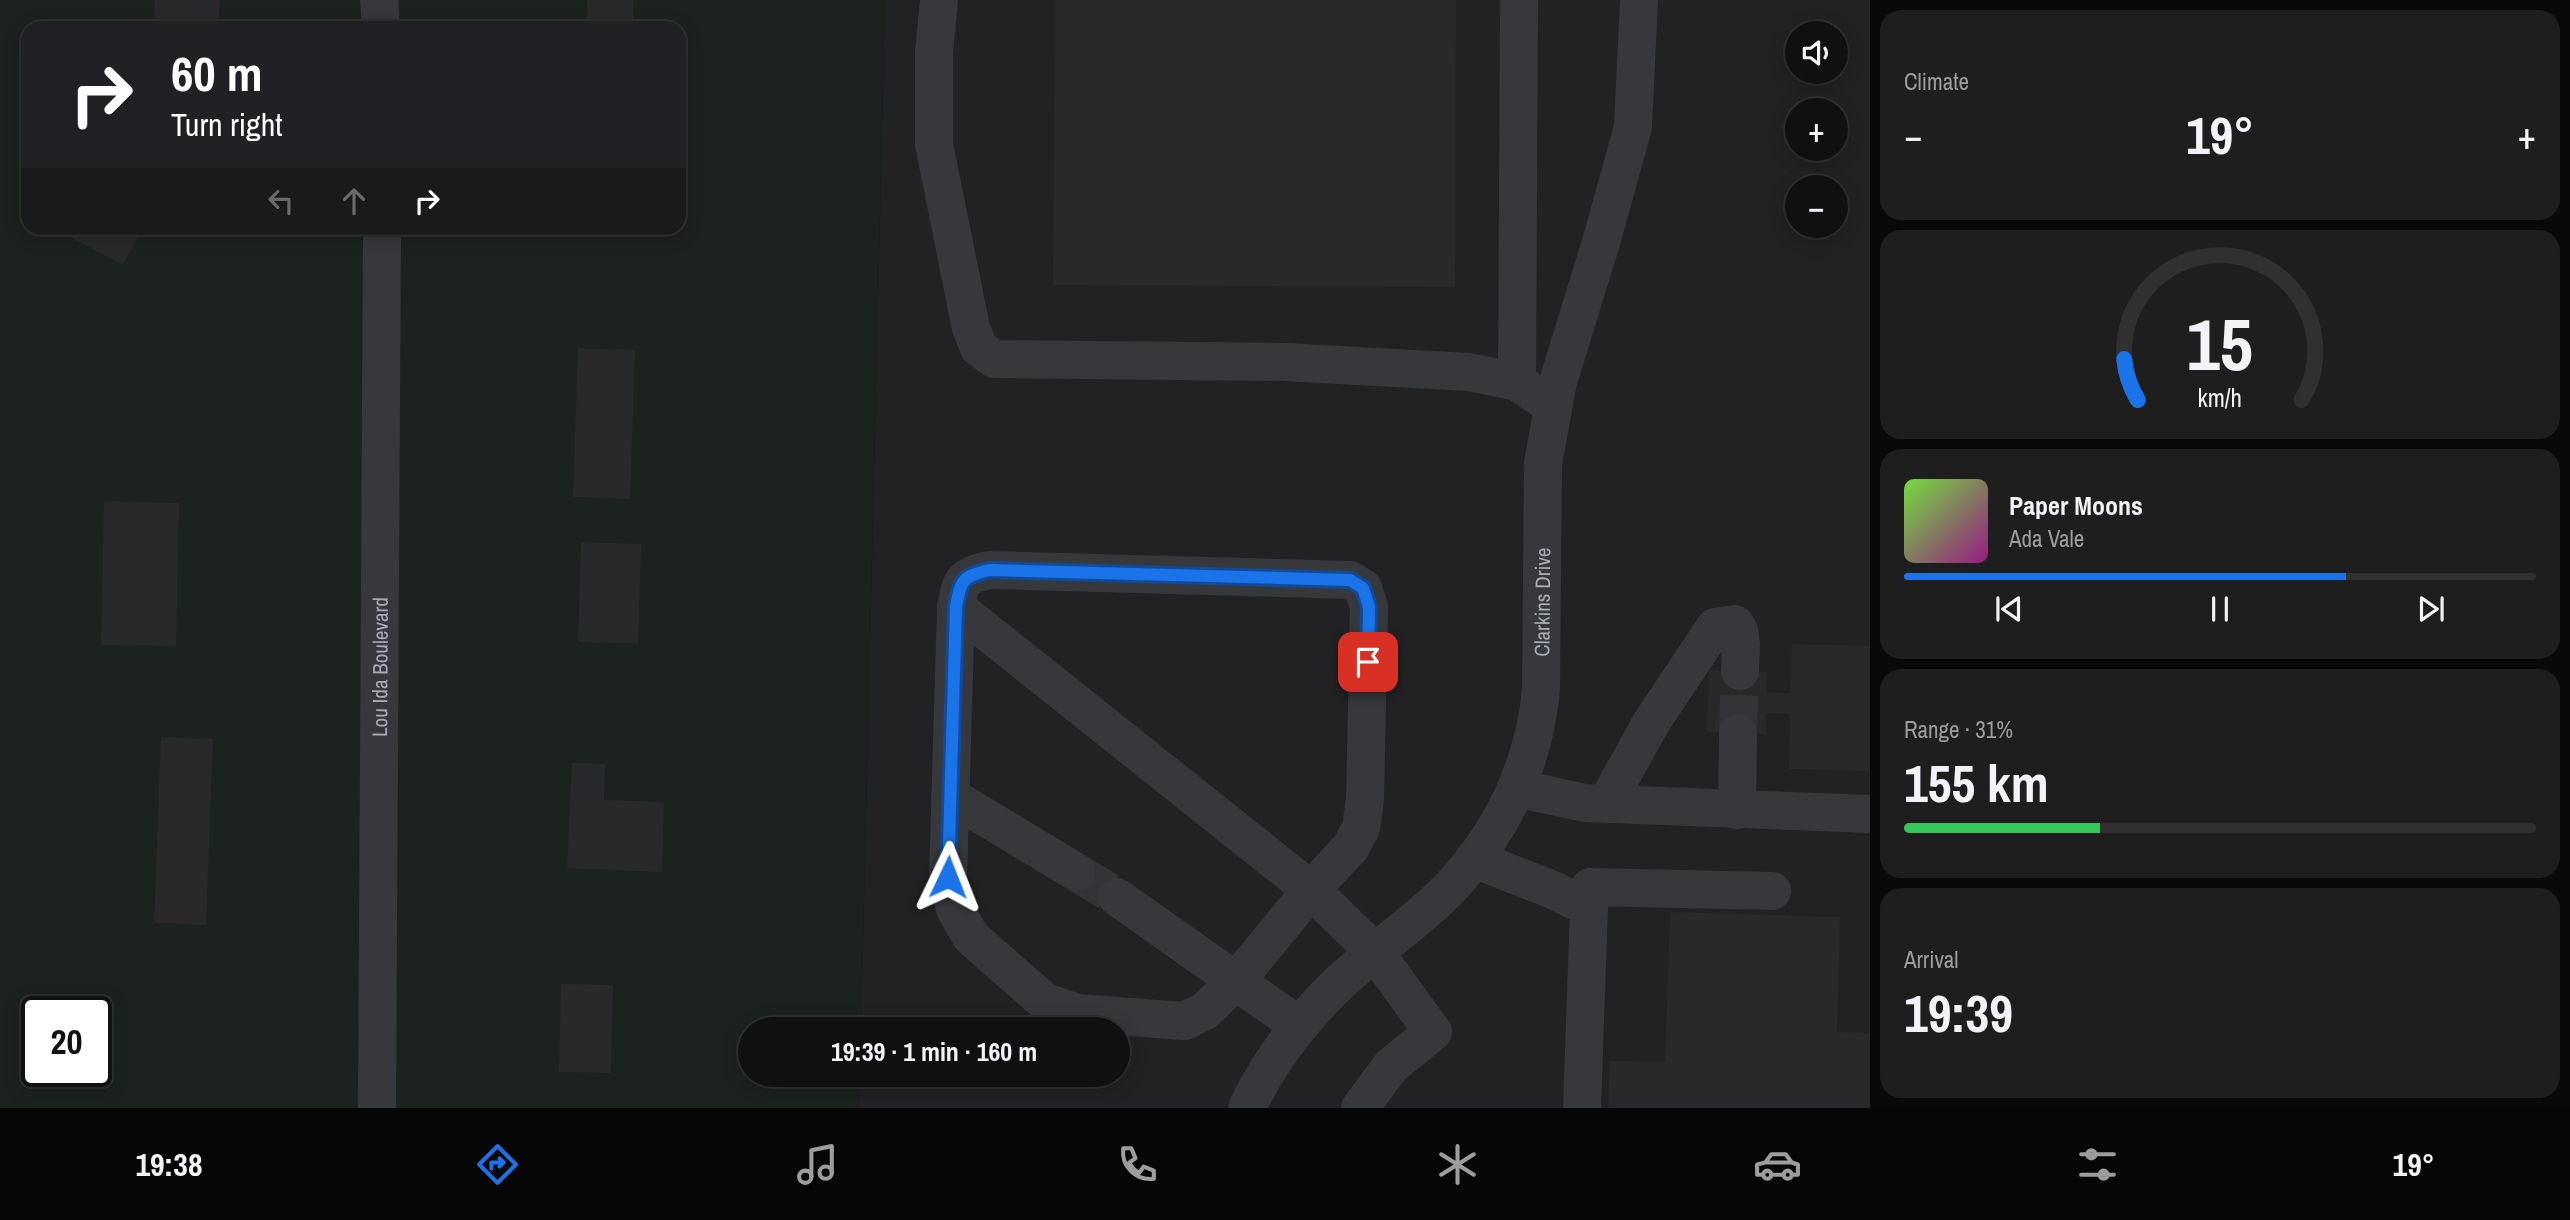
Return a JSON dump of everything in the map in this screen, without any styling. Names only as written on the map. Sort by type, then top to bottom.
[{"type":"street","points":[[379,0],[380,21]]},
{"type":"street","points":[[939,0],[934,52],[934,144],[971,328],[979,348],[994,359],[1297,363],[1469,372],[1517,382],[1553,406]]},
{"type":"street","points":[[1517,382],[1519,0]]},
{"type":"street","name":"Clarkins Drive","points":[[1247,1108],[1256,1088],[1298,1025],[1339,983],[1458,879],[1502,819],[1527,764],[1539,713],[1541,690],[1543,463],[1558,382],[1633,127],[1639,0]]},
{"type":"street","name":"Lou Ida Boulevard","points":[[377,1108],[382,235]]},
{"type":"street","points":[[989,570],[1350,580],[1363,588],[1369,607],[1365,799],[1361,828],[1350,848],[1311,890],[1237,980],[1205,1011],[1184,1021],[1077,1013],[1045,1002],[971,937],[955,909],[948,877],[956,607],[960,586],[967,576],[989,570]]},
{"type":"street","points":[[956,607],[1311,890],[1375,952],[1433,1032],[1391,1066],[1360,1108]]},
{"type":"street","points":[[1606,804],[1651,723],[1715,627],[1735,624],[1739,631],[1740,671]]},
{"type":"street","points":[[1737,810],[1738,733]]},
{"type":"street","points":[[1516,788],[1585,803],[1870,814]]},
{"type":"street","points":[[950,796],[1076,872]]},
{"type":"street","points":[[1474,859],[1553,890],[1589,908]]},
{"type":"street","points":[[1582,1108],[1590,887],[1772,891]]},
{"type":"street","points":[[1117,897],[1298,1025]]},
{"type":"shaded area","points":[[0,0],[885,0],[861,1017],[738,1017],[738,1087],[859,1087],[858,1108],[0,1108]]},
{"type":"shaded area","points":[[885,0],[1870,0],[1870,1108],[858,1108],[859,1087],[1130,1087],[1130,1017],[861,1017]]},
{"type":"building","points":[[155,0],[220,0],[218,21],[154,21]]},
{"type":"building","points":[[587,0],[633,0],[634,21],[587,21]]},
{"type":"building","points":[[1055,0],[1456,0],[1455,287],[1053,285]]},
{"type":"building","points":[[71,235],[138,235],[123,265],[70,237]]},
{"type":"building","points":[[578,348],[635,350],[630,499],[573,497]]},
{"type":"building","points":[[104,501],[179,503],[176,646],[101,645]]},
{"type":"building","points":[[581,542],[641,544],[638,644],[578,642]]},
{"type":"building","points":[[1792,644],[1870,646],[1870,771],[1789,769],[1790,714],[1766,713],[1766,734],[1707,732],[1709,670],[1767,672],[1766,692],[1790,693]]},
{"type":"building","points":[[161,737],[213,739],[206,925],[154,923]]},
{"type":"building","points":[[572,763],[605,764],[604,800],[664,802],[662,872],[567,868]]},
{"type":"building","points":[[1670,912],[1840,917],[1837,1032],[1870,1033],[1870,1108],[1608,1108],[1610,1061],[1665,1062]]},
{"type":"building","points":[[561,984],[613,985],[611,1073],[559,1072]]},
{"type":"tunnel","points":[[1738,733],[1740,671]]},
{"type":"tunnel","points":[[1076,872],[1117,897]]},
{"type":"route","points":[[948,877],[956,607],[960,586],[967,576],[989,570],[1350,580],[1363,588],[1369,607],[1368,662]]}]
